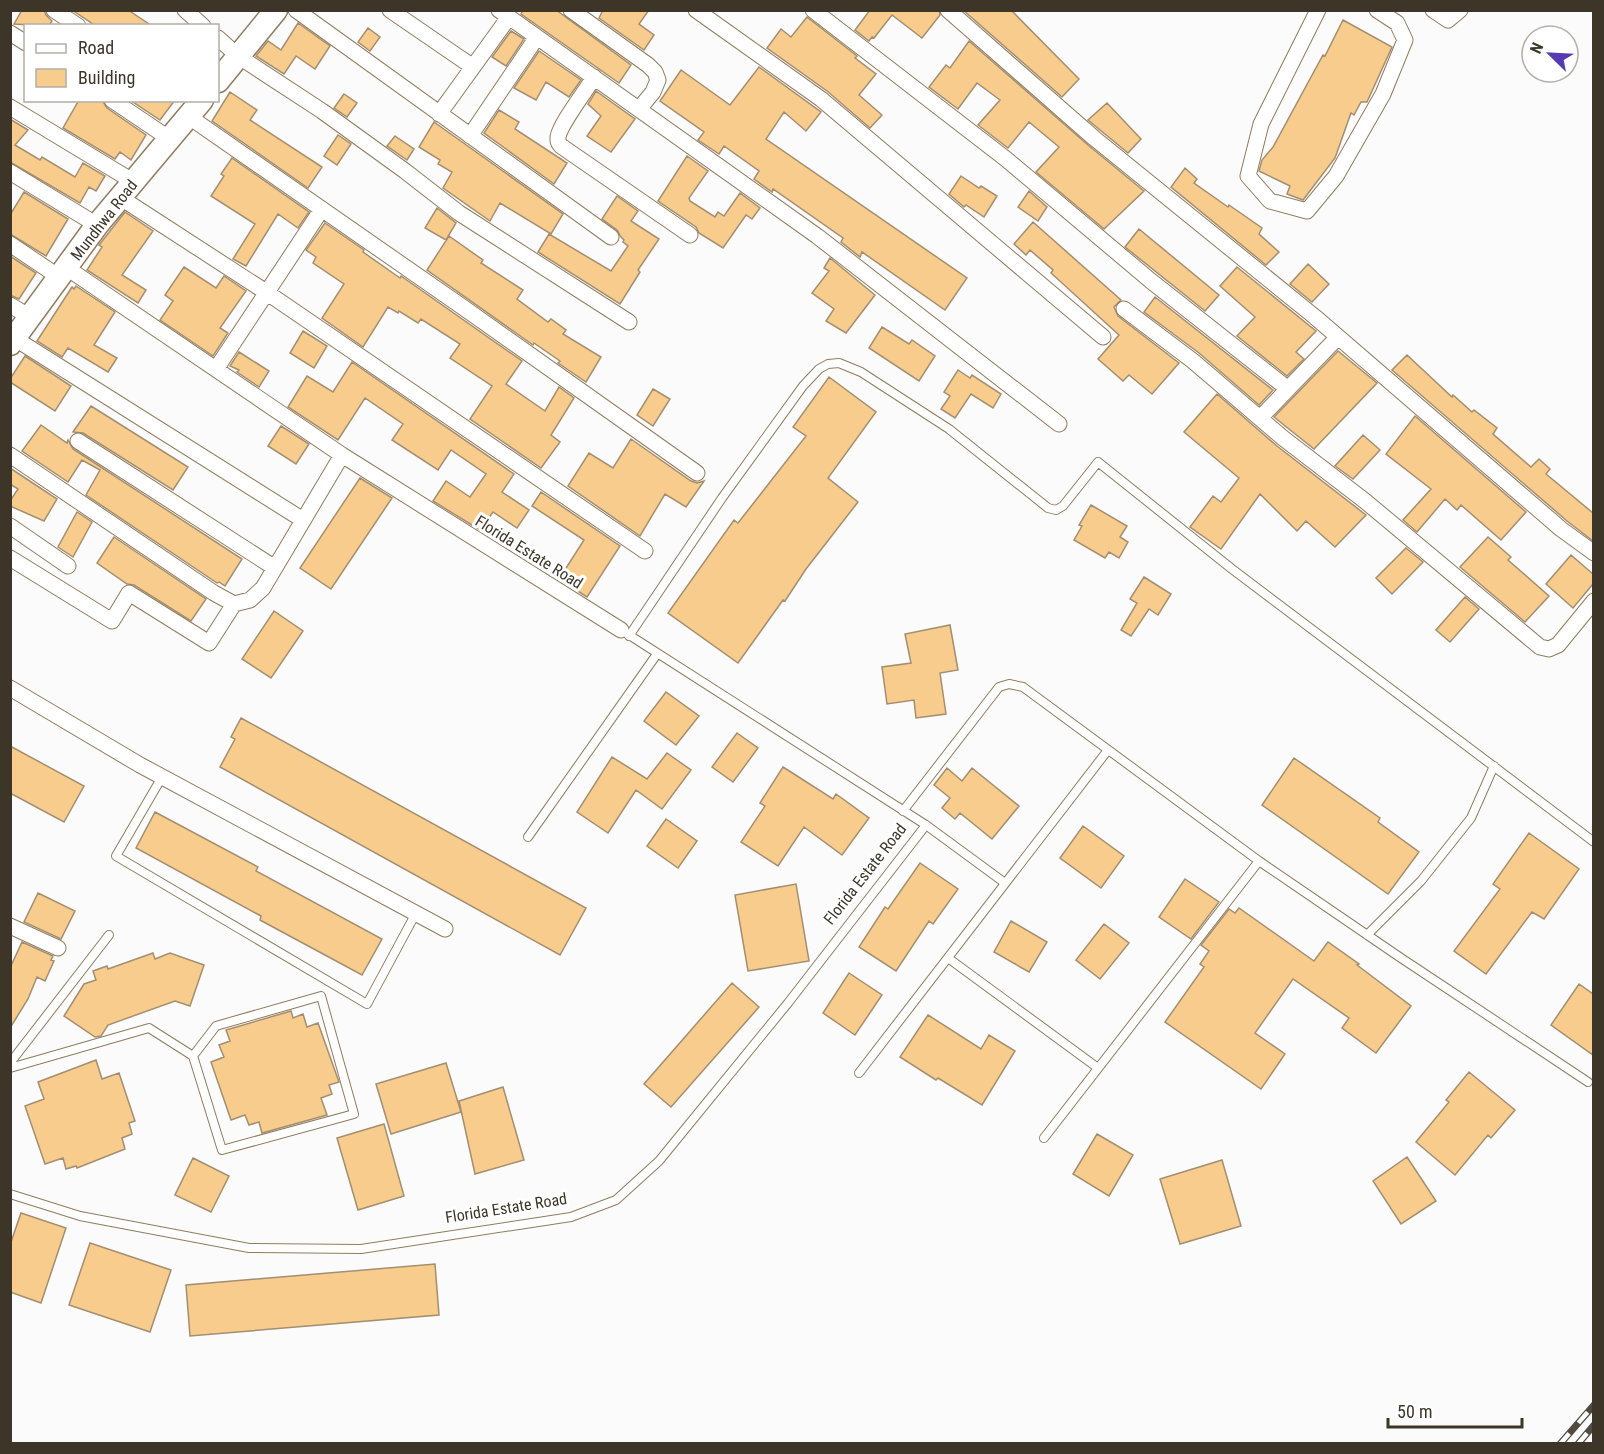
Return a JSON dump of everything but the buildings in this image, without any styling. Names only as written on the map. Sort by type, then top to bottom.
[{"type":"main road","points":[[219,80],[276,10]]},
{"type":"main road","name":"Mundhwa Road","points":[[12,341],[97,225],[170,139],[194,106]]},
{"type":"street","points":[[54,10],[75,24]]},
{"type":"street","points":[[185,10],[200,24]]},
{"type":"street","points":[[296,10],[611,237]]},
{"type":"street","points":[[390,10],[473,67]]},
{"type":"street","points":[[572,10],[655,72],[658,80],[653,92],[639,109]]},
{"type":"street","points":[[696,10],[820,99],[1103,337]]},
{"type":"street","points":[[813,10],[1006,159],[1151,281],[1288,388]]},
{"type":"street","points":[[948,10],[1094,138],[1314,317],[1561,529],[1593,553]]},
{"type":"street","points":[[1318,10],[1261,124],[1248,176],[1270,201],[1307,211],[1336,176],[1383,94],[1405,40],[1398,23],[1377,10]]},
{"type":"street","points":[[1433,10],[1448,20],[1460,10]]},
{"type":"street","points":[[439,114],[473,67],[504,14],[817,236],[1059,424]]},
{"type":"street","points":[[10,33],[24,42]]},
{"type":"street","points":[[470,136],[537,37]]},
{"type":"street","points":[[219,39],[238,56],[332,118],[459,213],[629,322]]},
{"type":"street","points":[[594,77],[563,126],[558,142],[690,235]]},
{"type":"street","points":[[115,102],[170,139]]},
{"type":"street","points":[[194,106],[322,209],[697,473]]},
{"type":"street","points":[[10,107],[266,292],[645,550]]},
{"type":"street","points":[[10,172],[97,225]]},
{"type":"street","points":[[216,369],[322,209]]},
{"type":"street","name":"Florida Estate Road","points":[[10,244],[63,272],[216,369],[342,455],[625,633]]},
{"type":"street","points":[[10,305],[30,316]]},
{"type":"street","points":[[1124,309],[1193,361],[1540,647],[1549,649],[1558,645],[1588,619],[1593,601]]},
{"type":"street","points":[[1260,418],[1337,338]]},
{"type":"street","points":[[12,341],[303,520]]},
{"type":"street","points":[[78,441],[275,568]]},
{"type":"street","points":[[10,455],[214,593],[234,604],[250,600],[263,588],[342,455]]},
{"type":"street","points":[[10,526],[68,566]]},
{"type":"street","points":[[10,558],[112,621],[129,593],[209,643],[234,604]]},
{"type":"street","points":[[10,688],[162,777],[445,929]]},
{"type":"street","points":[[10,926],[58,948]]},
{"type":"lane","points":[[625,633],[803,386],[819,369],[828,364],[839,363],[861,372],[949,429],[1048,508],[1056,510],[1063,506],[1098,462],[1232,569],[1593,842]]},
{"type":"lane","name":"Florida Estate Road","points":[[10,1194],[80,1216],[249,1248],[361,1249],[571,1217],[616,1200],[659,1161],[788,1003],[926,825],[625,633]]},
{"type":"lane","points":[[528,837],[657,654]]},
{"type":"lane","points":[[903,811],[999,687],[1009,684],[1023,687],[1259,861],[1588,1082]]},
{"type":"lane","points":[[859,1073],[1108,750]]},
{"type":"lane","points":[[1367,935],[1421,880],[1471,818],[1494,766]]},
{"type":"lane","points":[[162,777],[116,856],[367,1004],[416,914]]},
{"type":"lane","points":[[926,825],[1005,883]]},
{"type":"lane","points":[[1044,1138],[1259,861]]},
{"type":"lane","points":[[10,1063],[109,935]]},
{"type":"lane","points":[[948,958],[1098,1068]]},
{"type":"lane","points":[[10,1068],[149,1028],[193,1056],[222,1150],[354,1114],[321,996],[216,1026],[193,1056]]},
{"type":"railway","points":[[1560,1444],[1594,1405]]},
{"type":"railway","points":[[1578,1444],[1594,1425]]}]
